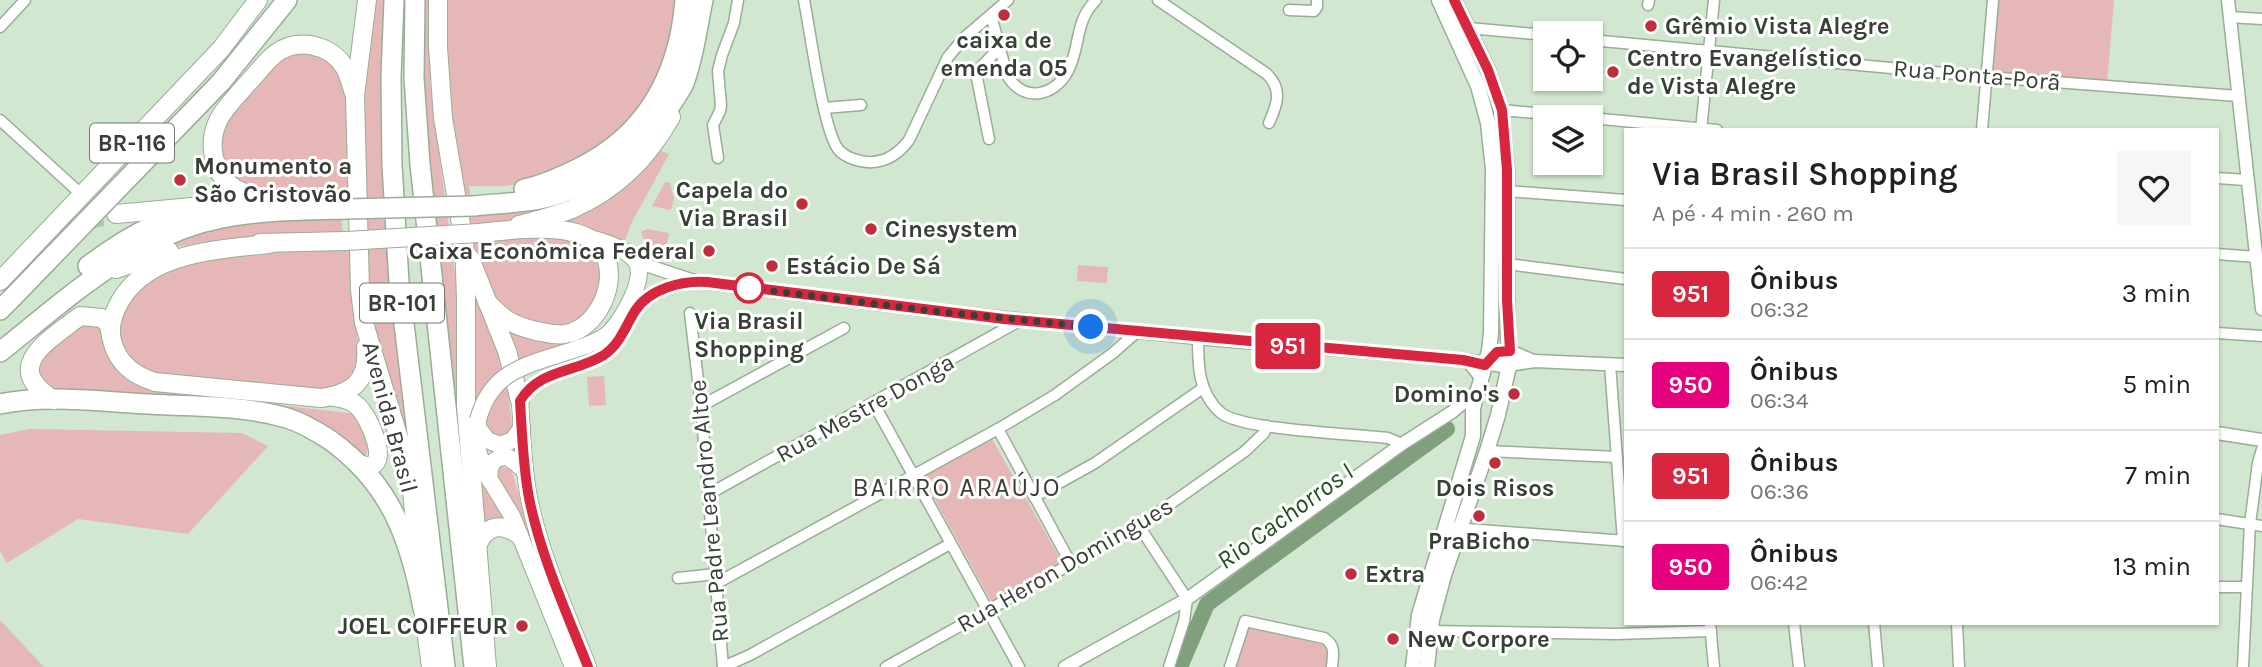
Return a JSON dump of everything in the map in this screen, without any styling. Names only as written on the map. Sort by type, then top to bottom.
[{"type":"highway","name":"BR-116","points":[[3,293],[82,195],[221,49],[258,0]]},
{"type":"highway","name":"BR-116","points":[[3,293],[221,82],[287,0]]},
{"type":"highway","name":"Avenida Brasil","points":[[367,0],[355,96],[360,290],[364,323],[412,491],[431,667]]},
{"type":"highway","name":"Avenida Brasil","points":[[394,0],[392,164],[399,282],[446,667]]},
{"type":"highway","name":"Avenida Brasil","points":[[415,0],[414,78],[420,164],[474,667]]},
{"type":"highway","points":[[472,200],[556,180],[595,160],[625,139],[652,107],[668,76],[683,27],[685,0]]},
{"type":"highway","points":[[480,236],[571,209],[602,192],[643,160],[673,113],[693,48],[703,0]]},
{"type":"highway","name":"BR-101","points":[[439,2],[443,118],[480,236],[466,299],[466,405],[486,657]]},
{"type":"highway","points":[[266,199],[241,192],[229,184],[216,165],[212,149],[213,136],[220,117],[234,99],[274,55],[290,46],[306,44],[334,55],[345,68],[355,96]]},
{"type":"highway","points":[[116,214],[266,199],[344,203],[539,199],[559,194],[616,165],[652,132],[683,85]]},
{"type":"highway","points":[[0,352],[90,279],[140,247],[192,225],[219,218],[344,203]]},
{"type":"highway","points":[[0,337],[92,263],[135,233],[217,204]]},
{"type":"highway","points":[[90,279],[134,262],[212,243],[269,244],[565,231],[590,238],[600,247],[607,261],[608,283],[600,308],[590,321],[575,332],[556,334],[514,325],[503,319],[487,302]]},
{"type":"highway","points":[[3,293],[61,233]]},
{"type":"highway","points":[[480,236],[487,302],[507,351],[520,401]]},
{"type":"highway","points":[[111,340],[111,323],[121,299],[152,269],[191,255],[269,244]]},
{"type":"highway","points":[[54,400],[38,391],[29,377],[30,359],[36,350],[80,316],[102,318],[109,325],[111,340],[119,358],[133,372],[155,382],[321,398],[334,397],[355,387],[366,367],[364,323]]},
{"type":"highway","points":[[334,397],[347,400],[362,410],[377,441],[376,463],[368,468],[359,464]]},
{"type":"highway","points":[[0,404],[34,399],[220,407],[256,411],[303,423],[339,447],[375,480],[393,511],[411,559],[423,608]]},
{"type":"highway","points":[[477,546],[482,534],[493,527],[506,527],[519,535]]},
{"type":"highway","points":[[467,594],[486,657]]},
{"type":"main road","points":[[1439,0],[1478,86],[1488,124],[1493,160],[1491,333],[1476,392],[1473,436],[1453,528]]},
{"type":"main road","points":[[1413,667],[1419,615],[1487,451],[1510,358],[1507,170],[1502,110],[1488,70],[1454,0]]},
{"type":"main road","points":[[573,667],[506,503],[490,481],[480,458],[478,423],[486,396],[503,378],[516,369],[596,342],[613,328],[637,286],[637,262],[625,253],[590,238]]},
{"type":"main road","points":[[1469,362],[1483,370]]},
{"type":"main road","points":[[520,401],[525,471],[540,541],[561,602]]},
{"type":"main road","points":[[1473,417],[1488,420],[1498,415]]},
{"type":"main road","points":[[478,423],[487,440],[500,445],[513,440],[522,427]]},
{"type":"main road","points":[[490,481],[489,468],[498,458],[509,457],[525,471]]},
{"type":"main road","points":[[534,574],[544,571],[548,573],[588,667]]},
{"type":"main road","points":[[1427,667],[1438,573]]},
{"type":"street","points":[[0,27],[25,0]]},
{"type":"street","points":[[718,158],[713,125],[721,106],[718,71],[734,23],[738,0]]},
{"type":"street","points":[[804,0],[824,108],[833,141],[840,152],[867,162],[889,158],[902,149],[909,140],[948,57],[965,37],[1008,0]]},
{"type":"street","points":[[991,15],[1007,75],[1012,83],[1030,94],[1042,93],[1058,84],[1067,72],[1085,12],[1096,0]]},
{"type":"street","points":[[1158,0],[1275,81],[1278,90],[1277,105],[1269,123]]},
{"type":"street","points":[[1289,10],[1314,11],[1317,0]]},
{"type":"street","points":[[1702,128],[1714,0]]},
{"type":"street","points":[[1982,128],[1993,0]]},
{"type":"street","points":[[2228,0],[2262,309]]},
{"type":"street","points":[[2229,16],[2262,19]]},
{"type":"street","points":[[1469,28],[1533,35]]},
{"type":"street","name":"Rua Ponta-Porã","points":[[1603,41],[1988,77],[2238,96]]},
{"type":"street","points":[[989,139],[977,78],[980,68],[1000,47]]},
{"type":"street","points":[[824,108],[861,105]]},
{"type":"street","points":[[1502,110],[1533,113]]},
{"type":"street","points":[[1603,119],[1692,128]]},
{"type":"street","points":[[0,120],[82,195]]},
{"type":"street","points":[[2219,178],[2246,180]]},
{"type":"street","points":[[1507,191],[1624,200]]},
{"type":"street","points":[[2219,254],[2256,257]]},
{"type":"street","points":[[637,262],[694,281],[1021,320],[1469,362]]},
{"type":"street","points":[[1507,264],[1624,279]]},
{"type":"street","points":[[520,401],[539,380],[595,360],[612,349],[637,309],[648,297],[694,281]]},
{"type":"street","name":"Rua Padre Leandro Altoe","points":[[690,313],[701,406],[723,667]]},
{"type":"street","name":"Rua Mestre Donga","points":[[709,495],[1021,320]]},
{"type":"street","points":[[701,406],[844,328]]},
{"type":"street","points":[[678,578],[717,578],[998,429],[1055,395],[1139,331]]},
{"type":"street","points":[[2219,332],[2262,336]]},
{"type":"street","points":[[1198,338],[1198,365],[1203,388],[1216,408],[1228,417],[1268,426],[1388,438],[1402,444]]},
{"type":"street","points":[[1483,370],[1510,358],[1624,365]]},
{"type":"street","points":[[1453,528],[1624,541],[1611,364]]},
{"type":"street","points":[[1034,497],[1095,463],[1203,388]]},
{"type":"street","points":[[1065,667],[1187,599],[1402,444],[1452,412],[1476,392]]},
{"type":"street","points":[[874,404],[1019,667]]},
{"type":"street","points":[[1452,412],[1473,417]]},
{"type":"street","name":"Rua Heron Domingues","points":[[887,667],[1139,526],[1246,450],[1268,426]]},
{"type":"street","points":[[998,429],[1071,564]]},
{"type":"street","points":[[2219,433],[2262,440]]},
{"type":"street","points":[[2243,667],[2246,587],[2256,525],[2258,463],[2262,449]]},
{"type":"street","points":[[1487,451],[1617,457]]},
{"type":"street","points":[[2219,519],[2256,525]]},
{"type":"street","points":[[1139,526],[1187,599],[1184,621],[1169,667]]},
{"type":"street","points":[[723,667],[750,655],[950,544]]},
{"type":"street","points":[[2219,587],[2246,587]]},
{"type":"street","points":[[1230,667],[1245,621],[1324,638],[1331,642],[1333,647],[1332,667]]},
{"type":"street","points":[[1794,625],[1799,667]]},
{"type":"street","points":[[1874,625],[1878,667]]},
{"type":"street","points":[[1957,625],[1959,667]]},
{"type":"street","points":[[1430,631],[1616,634],[1710,627],[1714,667]]},
{"type":"shaded area","points":[[372,0],[387,0],[415,491],[370,313],[364,184],[365,75]]},
{"type":"shaded area","points":[[419,0],[431,0],[430,84],[457,290],[457,443],[434,251]]},
{"type":"shaded area","points":[[448,0],[675,0],[668,54],[660,77],[650,98],[619,134],[598,150],[544,177],[512,185],[469,186],[471,199],[514,195],[556,185],[610,156],[632,136],[651,113],[666,88],[678,60],[689,0],[696,0],[685,56],[674,88],[646,129],[628,146],[609,162],[565,185],[512,200],[470,202],[472,212],[510,209],[565,198],[600,183],[649,144],[619,175],[569,205],[531,217],[473,226],[476,243],[556,239],[574,243],[589,252],[598,266],[600,287],[597,301],[587,316],[566,330],[543,331],[509,321],[489,304],[480,285],[461,204],[447,117],[444,58]]},
{"type":"shaded area","points":[[1996,0],[2114,0],[2107,85],[1991,74]]},
{"type":"shaded area","points":[[298,50],[321,54],[340,72],[346,92],[348,193],[259,194],[230,182],[217,144],[218,132],[273,61]]},
{"type":"shaded area","points":[[659,150],[669,154],[632,222],[623,245],[554,222]]},
{"type":"shaded area","points":[[665,182],[670,183],[674,199],[671,210],[652,206]]},
{"type":"shaded area","points":[[341,218],[343,232],[226,240],[156,251],[190,235],[227,225],[265,220]]},
{"type":"shaded area","points":[[647,229],[669,233],[665,252],[662,253],[643,238],[641,232]]},
{"type":"shaded area","points":[[350,248],[359,358],[354,377],[334,392],[160,377],[125,359],[117,329],[124,304],[161,271],[216,258],[262,252]]},
{"type":"shaded area","points":[[1078,265],[1108,267],[1107,283],[1077,281]]},
{"type":"shaded area","points":[[469,274],[505,367],[513,433],[499,440],[485,432],[491,404],[480,393],[472,414]]},
{"type":"shaded area","points":[[88,322],[101,327],[118,368],[126,379],[150,390],[356,414],[366,437],[366,455],[363,461],[250,407],[49,387],[39,378],[36,365],[59,340]]},
{"type":"shaded area","points":[[498,322],[542,337],[581,342],[516,363]]},
{"type":"shaded area","points":[[604,376],[606,405],[589,406],[587,377]]},
{"type":"shaded area","points":[[30,429],[242,433],[268,446],[188,534],[78,519],[7,563],[0,551],[0,435]]},
{"type":"shaded area","points":[[992,439],[1062,562],[992,603],[921,474]]},
{"type":"shaded area","points":[[494,467],[509,469],[513,475],[538,561],[499,488]]},
{"type":"shaded area","points":[[480,478],[509,519],[498,518],[481,525]]},
{"type":"shaded area","points":[[0,620],[44,667],[0,667]]},
{"type":"shaded area","points":[[1246,626],[1333,647],[1328,667],[1233,667]]},
{"type":"waterway","name":"Rio Cachorros I","points":[[1180,667],[1207,604],[1447,429]]},
{"type":"tunnel","points":[[61,233],[81,222],[116,214]]},
{"type":"bus line","name":"951","points":[[588,667],[540,541],[525,471],[520,401],[531,386],[548,375],[583,365],[604,355],[624,333],[640,304],[655,293],[674,286],[694,281],[707,282],[1004,319],[1463,360],[1485,365],[1497,352],[1510,351],[1507,300],[1507,170],[1502,110],[1488,70],[1454,0]]},
{"type":"place","name":"caixa de emenda 05","points":[[1004,15]]},
{"type":"place","name":"Grêmio Vista Alegre","points":[[1651,26]]},
{"type":"place","name":"Centro Evangelístico de Vista Alegre","points":[[1613,72]]},
{"type":"place","name":"Monumento a São Cristovão","points":[[180,180]]},
{"type":"place","name":"Capela do Via Brasil","points":[[802,204]]},
{"type":"place","name":"Cinesystem","points":[[871,229]]},
{"type":"place","name":"Caixa Econômica Federal","points":[[709,251]]},
{"type":"place","name":"Estácio De Sá","points":[[772,266]]},
{"type":"place","name":"Via Brasil Shopping","points":[[749,288]]},
{"type":"place","name":"Domino's","points":[[1514,394]]},
{"type":"place","name":"Dois Risos","points":[[1495,463]]},
{"type":"place","name":"PraBicho","points":[[1479,516]]},
{"type":"place","name":"Extra","points":[[1351,574]]},
{"type":"place","name":"JOEL COIFFEUR","points":[[522,626]]},
{"type":"place","name":"New Corpore","points":[[1393,639]]},
{"type":"district","name":"BAIRRO ARAÚJO","points":[[957,487]]},
{"type":"route","points":[[749,288],[1091,327]]}]
